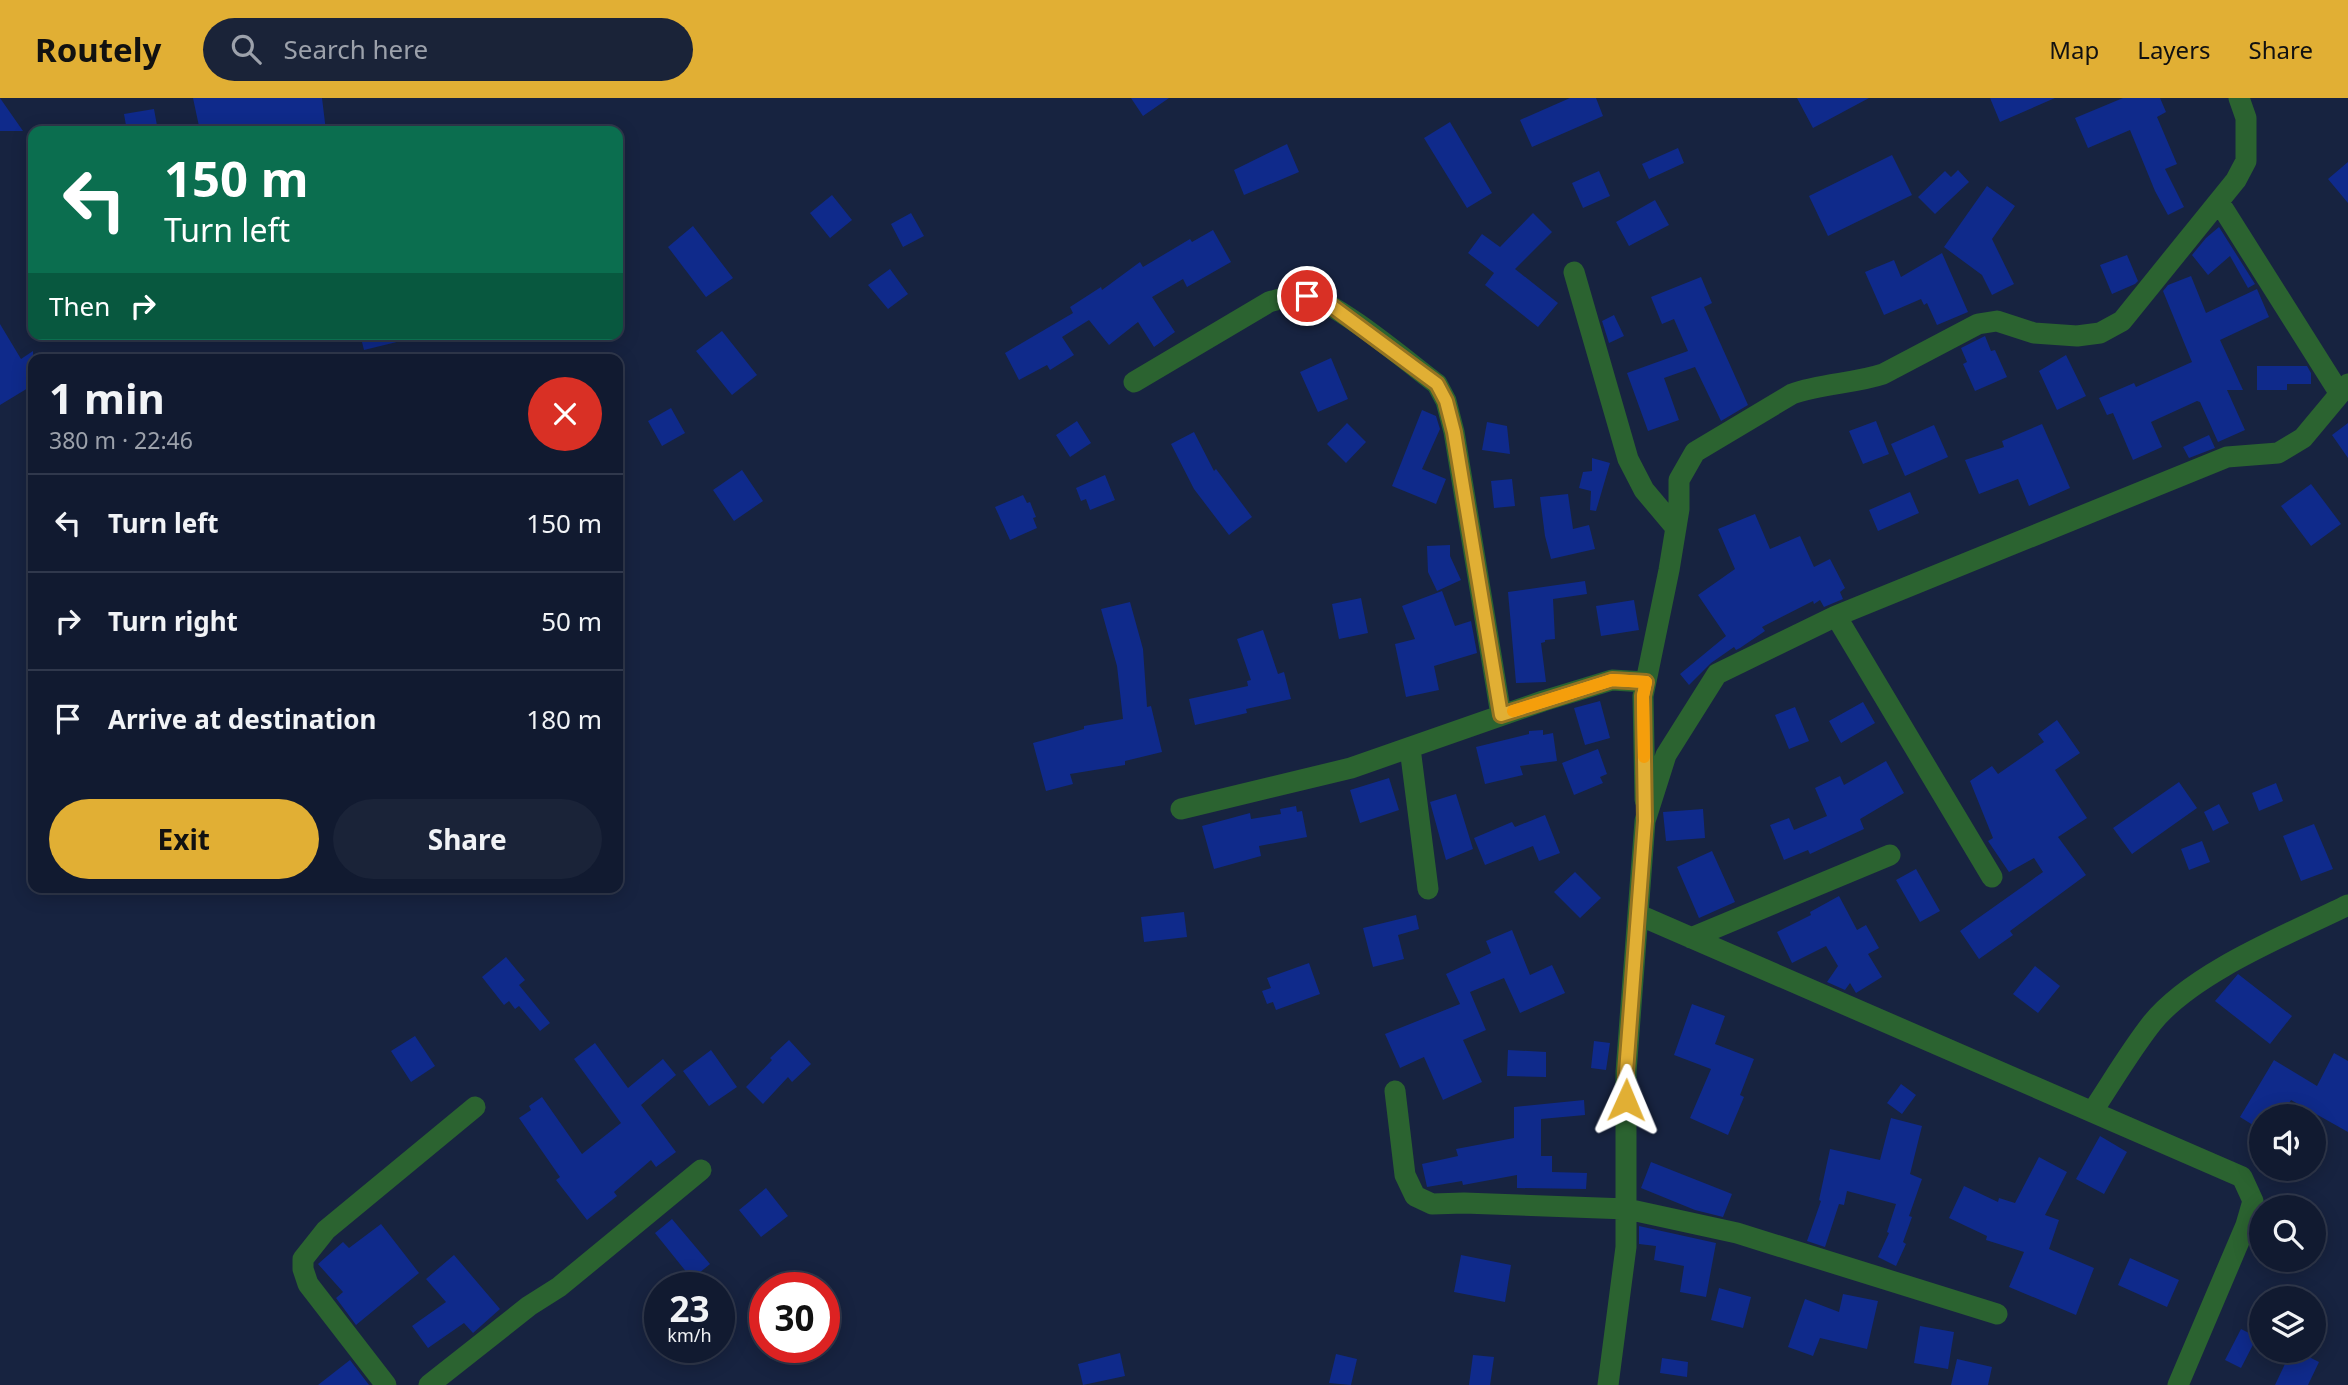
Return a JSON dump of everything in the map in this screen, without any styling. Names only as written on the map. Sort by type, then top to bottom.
[{"type":"street","points":[[1608,1385],[1626,1247],[1626,1072],[1645,821],[1643,696],[1676,528],[1679,480],[1695,452],[1792,394],[1883,374],[1978,324],[1997,321],[2034,333],[2077,336],[2100,333],[2122,321],[2236,180],[2246,161],[2246,118],[2239,98]]},
{"type":"street","points":[[1645,821],[1666,755],[1717,674],[1836,616],[2227,457],[2278,453],[2303,438],[2346,387],[2218,202]]},
{"type":"street","points":[[1574,272],[1628,459],[1644,490],[1676,528]]},
{"type":"street","points":[[1134,382],[1269,302],[1307,296],[1333,307],[1437,384],[1446,401],[1454,432],[1501,715]]},
{"type":"street","points":[[1836,616],[1992,877]]},
{"type":"street","points":[[1181,809],[1351,768],[1501,715],[1612,680],[1646,682]]},
{"type":"street","points":[[1410,748],[1429,889]]},
{"type":"street","points":[[1691,938],[1889,855]]},
{"type":"street","points":[[2092,1112],[2153,1022],[2192,987],[2234,962],[2348,905]]},
{"type":"street","points":[[1639,915],[2242,1177],[2253,1200],[2246,1225],[2178,1385]]},
{"type":"street","points":[[1395,1091],[1405,1175],[1415,1196],[1432,1203],[1627,1209],[1737,1233],[1997,1314]]},
{"type":"street","points":[[386,1385],[308,1284],[303,1259],[326,1230],[475,1107]]},
{"type":"street","points":[[429,1385],[529,1306],[559,1287],[701,1170]]},
{"type":"building","points":[[0,98],[23,131],[0,131]]},
{"type":"building","points":[[193,98],[322,98],[325,126],[199,126]]},
{"type":"building","points":[[1131,98],[1169,98],[1143,116]]},
{"type":"building","points":[[1570,98],[1596,98],[1603,116],[1532,147],[1520,120]]},
{"type":"building","points":[[1797,98],[1869,98],[1813,128]]},
{"type":"building","points":[[1990,98],[2055,98],[2000,122]]},
{"type":"building","points":[[2123,98],[2160,98],[2166,112],[2157,117],[2177,164],[2165,169],[2184,207],[2168,215],[2130,130],[2088,148],[2075,118]]},
{"type":"building","points":[[154,109],[157,126],[126,126],[124,114]]},
{"type":"building","points":[[1450,122],[1492,193],[1467,208],[1424,138]]},
{"type":"building","points":[[1287,144],[1299,172],[1244,195],[1234,170]]},
{"type":"building","points":[[1678,148],[1684,163],[1649,179],[1642,164]]},
{"type":"building","points":[[1892,155],[1912,195],[1828,236],[1809,196]]},
{"type":"building","points":[[2348,162],[2348,203],[2328,179]]},
{"type":"building","points":[[1958,170],[1969,182],[1935,214],[1918,197],[1945,171],[1951,177]]},
{"type":"building","points":[[1599,171],[1610,196],[1583,208],[1572,183]]},
{"type":"building","points":[[1987,186],[2015,206],[1992,239],[2014,284],[1992,295],[1982,275],[1944,247]]},
{"type":"building","points":[[832,195],[852,220],[830,238],[810,213]]},
{"type":"building","points":[[1655,200],[1669,225],[1629,246],[1616,222]]},
{"type":"building","points":[[911,213],[924,236],[903,247],[891,224]]},
{"type":"building","points":[[1533,213],[1552,232],[1515,269],[1558,303],[1538,327],[1485,285],[1494,273],[1468,253],[1482,234],[1500,247]]},
{"type":"building","points":[[693,226],[733,278],[706,297],[668,247]]},
{"type":"building","points":[[2219,227],[2255,284],[2248,288],[2230,256],[2208,275],[2192,255]]},
{"type":"building","points":[[1213,230],[1231,262],[1187,287],[1183,279],[1152,297],[1175,332],[1154,347],[1138,322],[1109,345],[1089,320],[1062,337],[1074,355],[1050,370],[1047,365],[1019,380],[1005,353],[1073,313],[1070,307],[1101,287],[1102,290],[1140,262],[1143,267],[1190,239],[1192,242]]},
{"type":"building","points":[[1942,253],[1968,312],[1937,325],[1927,303],[1924,305],[1921,299],[1884,315],[1865,272],[1894,260],[1901,277]]},
{"type":"building","points":[[2127,255],[2138,281],[2112,294],[2100,265]]},
{"type":"building","points":[[890,269],[908,294],[888,309],[868,285]]},
{"type":"building","points":[[2191,276],[2206,313],[2257,289],[2269,317],[2220,340],[2243,390],[2227,390],[2245,430],[2218,442],[2200,402],[2197,401],[2151,422],[2162,447],[2133,460],[2113,413],[2107,415],[2099,398],[2134,383],[2136,387],[2192,362],[2163,291],[2168,285]]},
{"type":"building","points":[[1701,277],[1712,303],[1704,307],[1748,405],[1721,421],[1695,367],[1664,378],[1679,420],[1648,431],[1627,373],[1688,351],[1674,319],[1662,324],[1651,297]]},
{"type":"building","points":[[1614,315],[1624,336],[1609,343],[1602,321]]},
{"type":"building","points":[[0,324],[21,359],[28,354],[28,388],[0,405]]},
{"type":"building","points":[[722,331],[757,375],[732,395],[696,351]]},
{"type":"building","points":[[1985,336],[1991,351],[1995,350],[2007,377],[1975,391],[1963,364],[1967,362],[1961,348]]},
{"type":"building","points":[[362,340],[405,340],[364,350]]},
{"type":"building","points":[[2066,355],[2086,396],[2057,410],[2039,371]]},
{"type":"building","points":[[1331,358],[1348,399],[1318,412],[1300,372]]},
{"type":"building","points":[[2257,366],[2307,366],[2311,373],[2311,384],[2287,384],[2287,390],[2257,390]]},
{"type":"building","points":[[671,408],[685,433],[662,446],[648,421]]},
{"type":"building","points":[[1422,410],[1436,416],[1440,429],[1422,469],[1446,479],[1436,504],[1392,486]]},
{"type":"building","points":[[1077,421],[1091,443],[1070,457],[1056,435]]},
{"type":"building","points":[[1876,421],[1889,454],[1863,464],[1849,431]]},
{"type":"building","points":[[1487,422],[1507,426],[1510,454],[1482,450]]},
{"type":"building","points":[[1347,423],[1366,442],[1346,463],[1327,444]]},
{"type":"building","points":[[2348,423],[2348,458],[2332,435]]},
{"type":"building","points":[[2042,424],[2070,488],[2029,506],[2018,479],[1979,494],[1965,460],[2004,447],[2002,441]]},
{"type":"building","points":[[1934,425],[1948,457],[1905,476],[1891,444]]},
{"type":"building","points":[[1194,432],[1214,471],[1216,469],[1252,517],[1229,535],[1194,489],[1171,444]]},
{"type":"building","points":[[2209,435],[2215,448],[2189,458],[2183,447]]},
{"type":"building","points":[[1592,458],[1610,463],[1596,511],[1590,510],[1591,491],[1579,488],[1583,472],[1592,471]]},
{"type":"building","points":[[742,470],[763,501],[734,521],[713,490]]},
{"type":"building","points":[[1105,475],[1115,500],[1090,510],[1086,499],[1081,501],[1076,488]]},
{"type":"building","points":[[1512,479],[1515,506],[1494,508],[1491,481]]},
{"type":"building","points":[[2311,484],[2341,524],[2311,546],[2281,506]]},
{"type":"building","points":[[1910,492],[1919,513],[1878,531],[1869,510]]},
{"type":"building","points":[[1568,494],[1573,529],[1589,525],[1595,549],[1551,559],[1540,497]]},
{"type":"building","points":[[1023,495],[1027,503],[1030,502],[1037,528],[1010,540],[995,507]]},
{"type":"building","points":[[1755,514],[1770,549],[1800,536],[1814,567],[1830,559],[1845,588],[1840,592],[1843,599],[1824,607],[1820,600],[1814,604],[1813,601],[1762,627],[1765,631],[1711,663],[1689,685],[1680,674],[1726,636],[1698,595],[1735,569],[1718,529]]},
{"type":"building","points":[[1450,545],[1450,556],[1461,580],[1437,591],[1428,572],[1427,546]]},
{"type":"building","points":[[1585,581],[1587,594],[1553,599],[1555,639],[1541,643],[1546,682],[1516,683],[1508,592]]},
{"type":"building","points":[[1442,591],[1455,626],[1471,621],[1477,653],[1434,666],[1439,690],[1406,697],[1395,644],[1415,639],[1402,606]]},
{"type":"building","points":[[1361,598],[1368,633],[1339,639],[1332,604]]},
{"type":"building","points":[[1634,600],[1639,630],[1601,636],[1596,606]]},
{"type":"building","points":[[1130,602],[1143,649],[1147,707],[1151,706],[1162,752],[1125,761],[1125,765],[1070,774],[1073,784],[1046,791],[1033,743],[1084,729],[1084,726],[1123,719],[1117,666],[1101,609]]},
{"type":"building","points":[[1263,630],[1278,674],[1284,672],[1291,699],[1246,709],[1247,713],[1195,725],[1189,699],[1248,686],[1247,681],[1251,680],[1237,639]]},
{"type":"building","points":[[1600,701],[1610,738],[1585,745],[1574,708]]},
{"type":"building","points":[[1863,702],[1875,723],[1841,743],[1829,721]]},
{"type":"building","points":[[1795,707],[1809,741],[1789,749],[1775,715]]},
{"type":"building","points":[[2057,720],[2080,753],[2055,770],[2087,818],[2058,837],[2086,875],[2010,931],[2013,935],[1979,959],[1960,931],[2043,872],[2034,858],[2009,872],[1988,841],[1993,838],[1970,781],[1992,766],[1998,774],[2044,742],[2038,734]]},
{"type":"building","points":[[1543,730],[1543,735],[1553,733],[1557,761],[1520,766],[1523,775],[1485,784],[1476,747],[1529,734],[1529,731]]},
{"type":"building","points":[[1598,749],[1607,774],[1600,777],[1603,783],[1574,795],[1562,763]]},
{"type":"building","points":[[1886,761],[1904,793],[1860,819],[1864,829],[1810,854],[1808,850],[1784,860],[1770,825],[1789,818],[1794,830],[1827,816],[1815,788],[1840,776],[1844,785]]},
{"type":"building","points":[[1389,778],[1399,810],[1360,823],[1350,790]]},
{"type":"building","points":[[2179,782],[2197,808],[2132,854],[2113,828]]},
{"type":"building","points":[[2276,783],[2283,801],[2259,811],[2252,793]]},
{"type":"building","points":[[1456,794],[1473,849],[1446,860],[1430,802]]},
{"type":"building","points":[[2219,804],[2229,823],[2213,831],[2204,812]]},
{"type":"building","points":[[1296,806],[1297,812],[1302,811],[1307,837],[1259,846],[1261,856],[1214,869],[1202,826],[1250,813],[1251,819],[1281,814],[1280,809]]},
{"type":"building","points":[[1703,809],[1705,838],[1666,841],[1663,812]]},
{"type":"building","points":[[1545,815],[1560,853],[1539,861],[1533,846],[1485,865],[1474,838],[1512,822],[1515,827]]},
{"type":"building","points":[[2314,824],[2333,869],[2301,881],[2283,836]]},
{"type":"building","points":[[2202,841],[2210,862],[2189,870],[2181,849]]},
{"type":"building","points":[[1712,851],[1735,902],[1699,918],[1677,867]]},
{"type":"building","points":[[1916,869],[1940,911],[1920,922],[1896,880]]},
{"type":"building","points":[[1575,872],[1601,898],[1580,918],[1554,892]]},
{"type":"building","points":[[1839,896],[1857,930],[1866,925],[1879,948],[1868,954],[1882,977],[1856,993],[1850,983],[1845,990],[1827,982],[1838,966],[1826,946],[1792,963],[1777,932],[1811,915],[1810,912]]},
{"type":"building","points":[[1184,912],[1187,937],[1144,942],[1141,917]]},
{"type":"building","points":[[1416,915],[1419,929],[1398,935],[1404,959],[1373,967],[1363,928]]},
{"type":"building","points":[[1512,930],[1530,975],[1552,965],[1565,993],[1520,1013],[1504,978],[1470,992],[1486,1030],[1463,1040],[1482,1082],[1443,1100],[1424,1057],[1400,1068],[1385,1034],[1460,1004],[1446,974],[1491,953],[1486,941]]},
{"type":"building","points":[[506,957],[525,980],[519,985],[550,1023],[540,1031],[519,1006],[515,1009],[509,1001],[504,1005],[482,977]]},
{"type":"building","points":[[1309,963],[1320,994],[1276,1010],[1273,1002],[1267,1004],[1262,991],[1271,988],[1267,978]]},
{"type":"building","points":[[2035,966],[2060,986],[2038,1013],[2013,994]]},
{"type":"building","points":[[2238,974],[2292,1016],[2270,1044],[2215,1001]]},
{"type":"building","points":[[1692,1004],[1725,1016],[1715,1044],[1754,1059],[1740,1095],[1744,1097],[1728,1135],[1690,1118],[1711,1069],[1674,1055]]},
{"type":"building","points":[[415,1036],[435,1066],[411,1082],[391,1051]]},
{"type":"building","points":[[789,1040],[811,1064],[792,1082],[788,1077],[763,1104],[746,1087]]},
{"type":"building","points":[[1594,1041],[1610,1043],[1606,1070],[1591,1068]]},
{"type":"building","points":[[595,1043],[628,1088],[663,1059],[676,1075],[641,1105],[676,1152],[656,1167],[651,1160],[614,1192],[617,1196],[587,1220],[556,1180],[560,1177],[519,1118],[531,1110],[529,1106],[542,1097],[582,1154],[621,1123],[574,1059]]},
{"type":"building","points":[[711,1050],[737,1087],[709,1106],[683,1071]]},
{"type":"building","points":[[1508,1050],[1546,1052],[1546,1077],[1507,1076]]},
{"type":"building","points":[[2334,1053],[2348,1061],[2348,1132],[2326,1120],[2326,1104],[2298,1104],[2291,1100],[2288,1104],[2249,1104],[2249,1123],[2240,1117],[2274,1060],[2317,1086]]},
{"type":"building","points":[[1901,1084],[1916,1095],[1902,1114],[1887,1103]]},
{"type":"building","points":[[1584,1100],[1585,1115],[1541,1119],[1541,1156],[1552,1156],[1552,1172],[1587,1173],[1586,1189],[1517,1188],[1517,1175],[1463,1185],[1462,1181],[1427,1187],[1422,1164],[1458,1156],[1456,1149],[1514,1138],[1514,1107]]},
{"type":"building","points":[[1891,1118],[1922,1126],[1910,1174],[1922,1179],[1909,1216],[1912,1217],[1903,1242],[1906,1244],[1896,1266],[1878,1257],[1889,1233],[1887,1232],[1896,1204],[1847,1191],[1844,1205],[1839,1204],[1825,1247],[1807,1241],[1821,1201],[1819,1200],[1830,1149],[1880,1160]]},
{"type":"building","points":[[2100,1136],[2127,1152],[2104,1194],[2076,1179]]},
{"type":"building","points":[[2039,1157],[2067,1172],[2045,1215],[2059,1220],[2049,1249],[2094,1268],[2076,1315],[2009,1287],[2024,1252],[1986,1240],[1987,1236],[1949,1218],[1964,1186],[1998,1202],[1999,1198],[2015,1203]]},
{"type":"building","points":[[1651,1162],[1732,1194],[1723,1217],[1695,1210],[1641,1188]]},
{"type":"building","points":[[766,1188],[788,1216],[761,1237],[739,1210]]},
{"type":"building","points":[[672,1219],[710,1264],[700,1272],[686,1272],[655,1233]]},
{"type":"building","points":[[381,1224],[419,1273],[356,1325],[336,1298],[343,1292],[318,1264],[343,1242],[349,1248]]},
{"type":"building","points":[[1639,1226],[1716,1243],[1706,1297],[1680,1292],[1684,1266],[1654,1260],[1656,1246],[1639,1244]]},
{"type":"building","points":[[454,1255],[500,1309],[473,1333],[464,1323],[428,1348],[412,1326],[446,1302],[426,1279]]},
{"type":"building","points":[[1461,1255],[1511,1265],[1505,1302],[1454,1292]]},
{"type":"building","points":[[2130,1258],[2179,1280],[2167,1307],[2118,1285]]},
{"type":"building","points":[[1719,1288],[1751,1297],[1743,1328],[1711,1320]]},
{"type":"building","points":[[1843,1294],[1878,1301],[1867,1349],[1820,1338],[1813,1356],[1788,1347],[1805,1299],[1839,1312]]},
{"type":"building","points":[[1920,1326],[1954,1332],[1948,1369],[1914,1363]]},
{"type":"building","points":[[2241,1329],[2249,1333],[2249,1352],[2241,1368],[2225,1360]]},
{"type":"building","points":[[1120,1353],[1125,1376],[1083,1385],[1078,1364]]},
{"type":"building","points":[[1336,1354],[1357,1359],[1351,1385],[1329,1383]]},
{"type":"building","points":[[1473,1355],[1494,1357],[1490,1385],[1469,1385]]},
{"type":"building","points":[[1662,1358],[1688,1362],[1687,1377],[1660,1373]]},
{"type":"building","points":[[1957,1359],[1992,1367],[1988,1385],[1951,1385]]},
{"type":"building","points":[[350,1360],[369,1385],[318,1385]]},
{"type":"building","points":[[2285,1363],[2319,1363],[2308,1385],[2275,1385]]},
{"type":"slow traffic","points":[[1513,711],[1612,680],[1646,682],[1643,696],[1644,757]]},
{"type":"route","points":[[1307,296],[1333,307],[1437,384],[1446,401],[1454,432],[1501,715],[1612,680],[1646,682],[1643,696],[1645,821],[1626,1100]]}]
